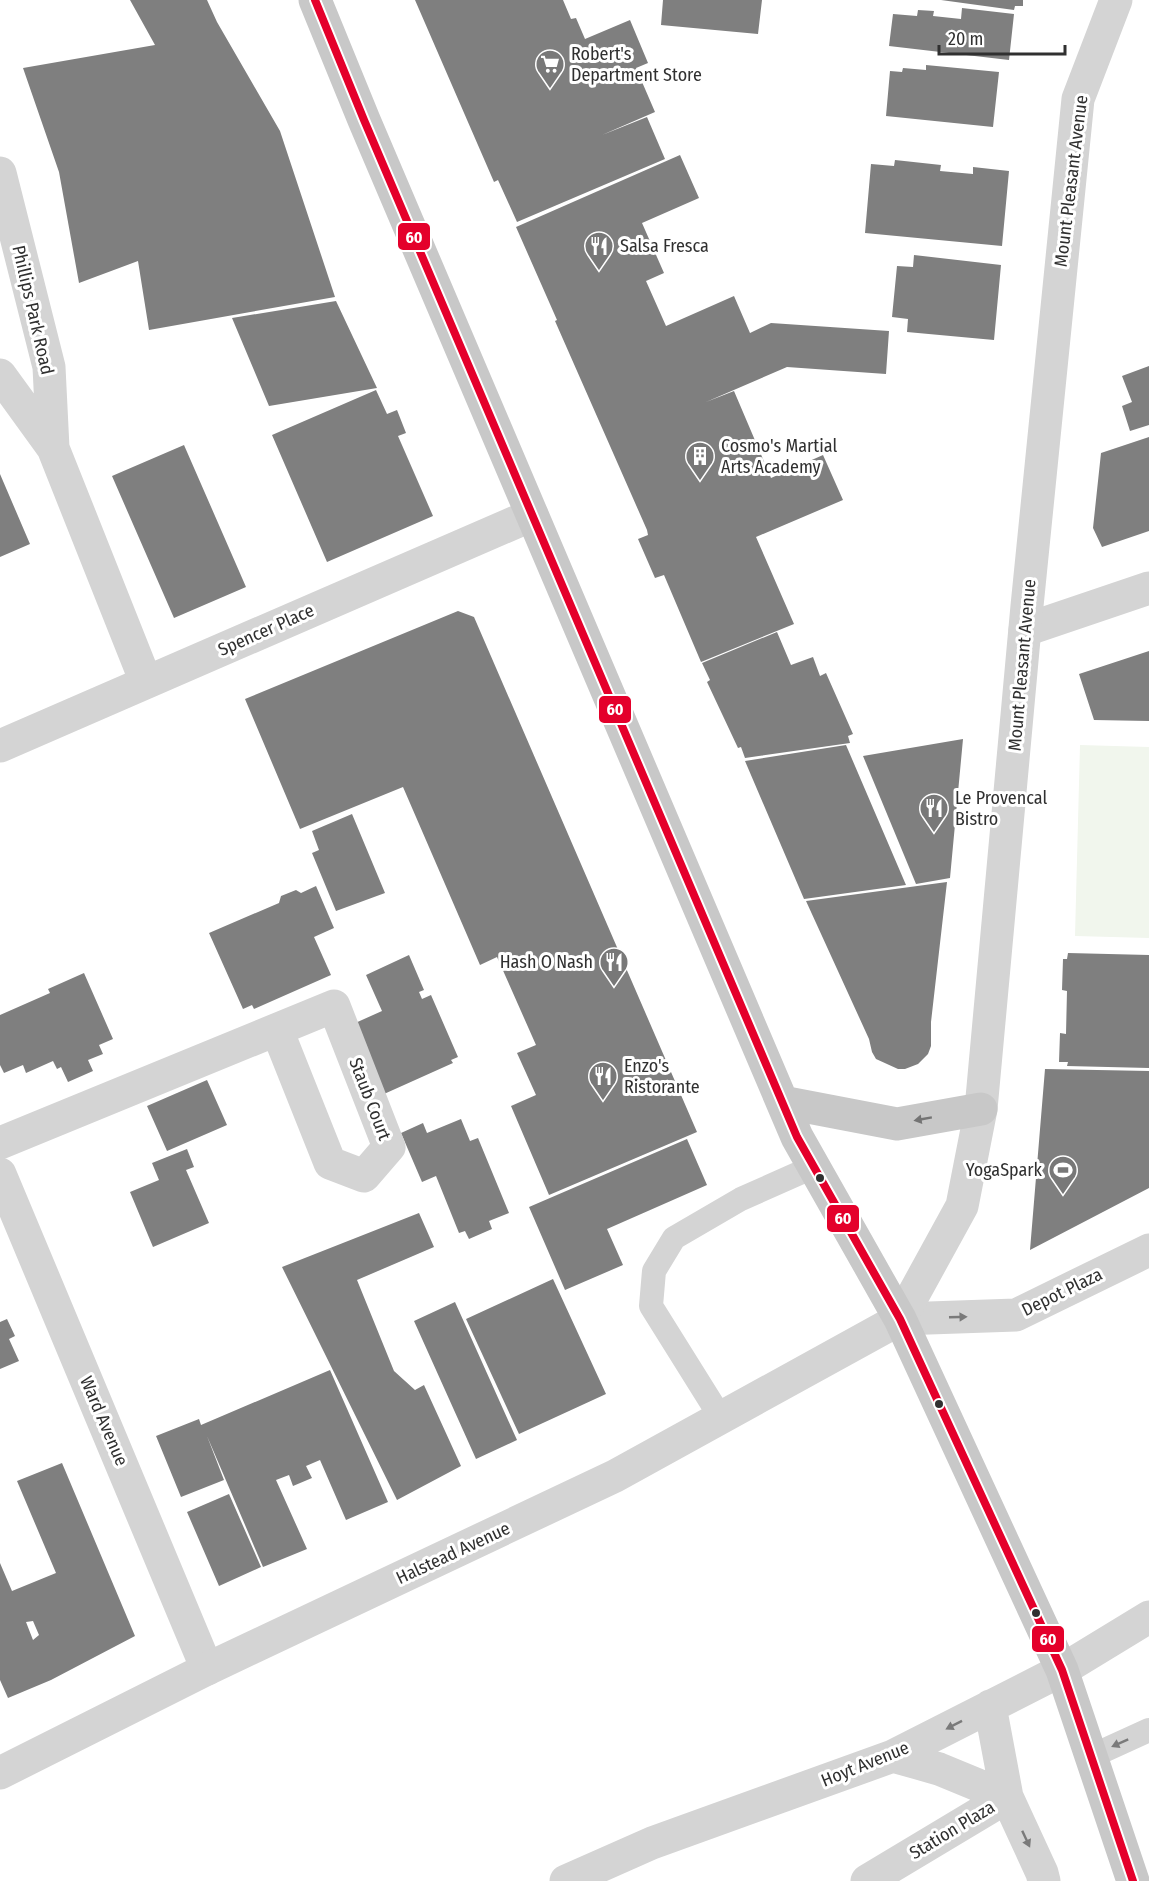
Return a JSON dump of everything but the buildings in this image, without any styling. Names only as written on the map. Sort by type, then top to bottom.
[{"type":"main road","points":[[315,0],[797,1137],[900,1319],[1062,1670],[1133,1881]]},
{"type":"main road","points":[[782,1102],[897,1124],[981,1109]]},
{"type":"street","name":"Mount Pleasant Avenue","points":[[900,1319],[962,1206],[981,1109],[1025,630],[1078,99],[1116,0]]},
{"type":"street","name":"Phillips Park Road","points":[[0,173],[49,367],[53,448]]},
{"type":"street","name":"Phillips Park Road","points":[[0,375],[53,448],[146,682]]},
{"type":"street","name":"Spencer Place","points":[[0,746],[532,515]]},
{"type":"street","points":[[1025,630],[1149,588]]},
{"type":"street","name":"Staub Court","points":[[0,1143],[334,1006],[389,1147],[364,1176],[330,1163],[277,1030]]},
{"type":"street","name":"Ward Avenue","points":[[4,1195],[207,1669]]},
{"type":"street","name":"Depot Plaza","points":[[900,1319],[1016,1315],[1149,1250]]},
{"type":"street","name":"Halstead Avenue","points":[[0,1773],[207,1669],[615,1476],[900,1319]]},
{"type":"street","name":"Hoyt Avenue","points":[[566,1881],[652,1843],[893,1756],[1062,1670],[1149,1617]]},
{"type":"street","name":"Station Plaza","points":[[990,1706],[1007,1797],[1044,1881]]},
{"type":"street","name":"Station Plaza","points":[[893,1756],[939,1769],[1007,1797]]},
{"type":"street","name":"Station Plaza","points":[[867,1881],[1007,1797]]},
{"type":"lane","points":[[721,1418],[651,1306],[654,1271],[674,1238],[741,1199],[813,1167]]},
{"type":"lane","points":[[1092,1756],[1149,1730]]},
{"type":"shaded area","points":[[1080,745],[1149,747],[1149,938],[1075,936]]},
{"type":"transit line","name":"60","points":[[315,0],[797,1137],[900,1319],[1062,1670],[1133,1881]]},
{"type":"place","name":"Robert's Department Store","points":[[550,90]]},
{"type":"place","name":"Salsa Fresca","points":[[599,272]]},
{"type":"place","name":"Cosmo's Martial Arts Academy","points":[[700,482]]},
{"type":"place","name":"Le Provencal Bistro","points":[[934,834]]},
{"type":"place","name":"Hash O Nash","points":[[614,988]]},
{"type":"place","name":"Enzo's Ristorante","points":[[603,1102]]},
{"type":"place","name":"YogaSpark","points":[[1063,1196]]}]
